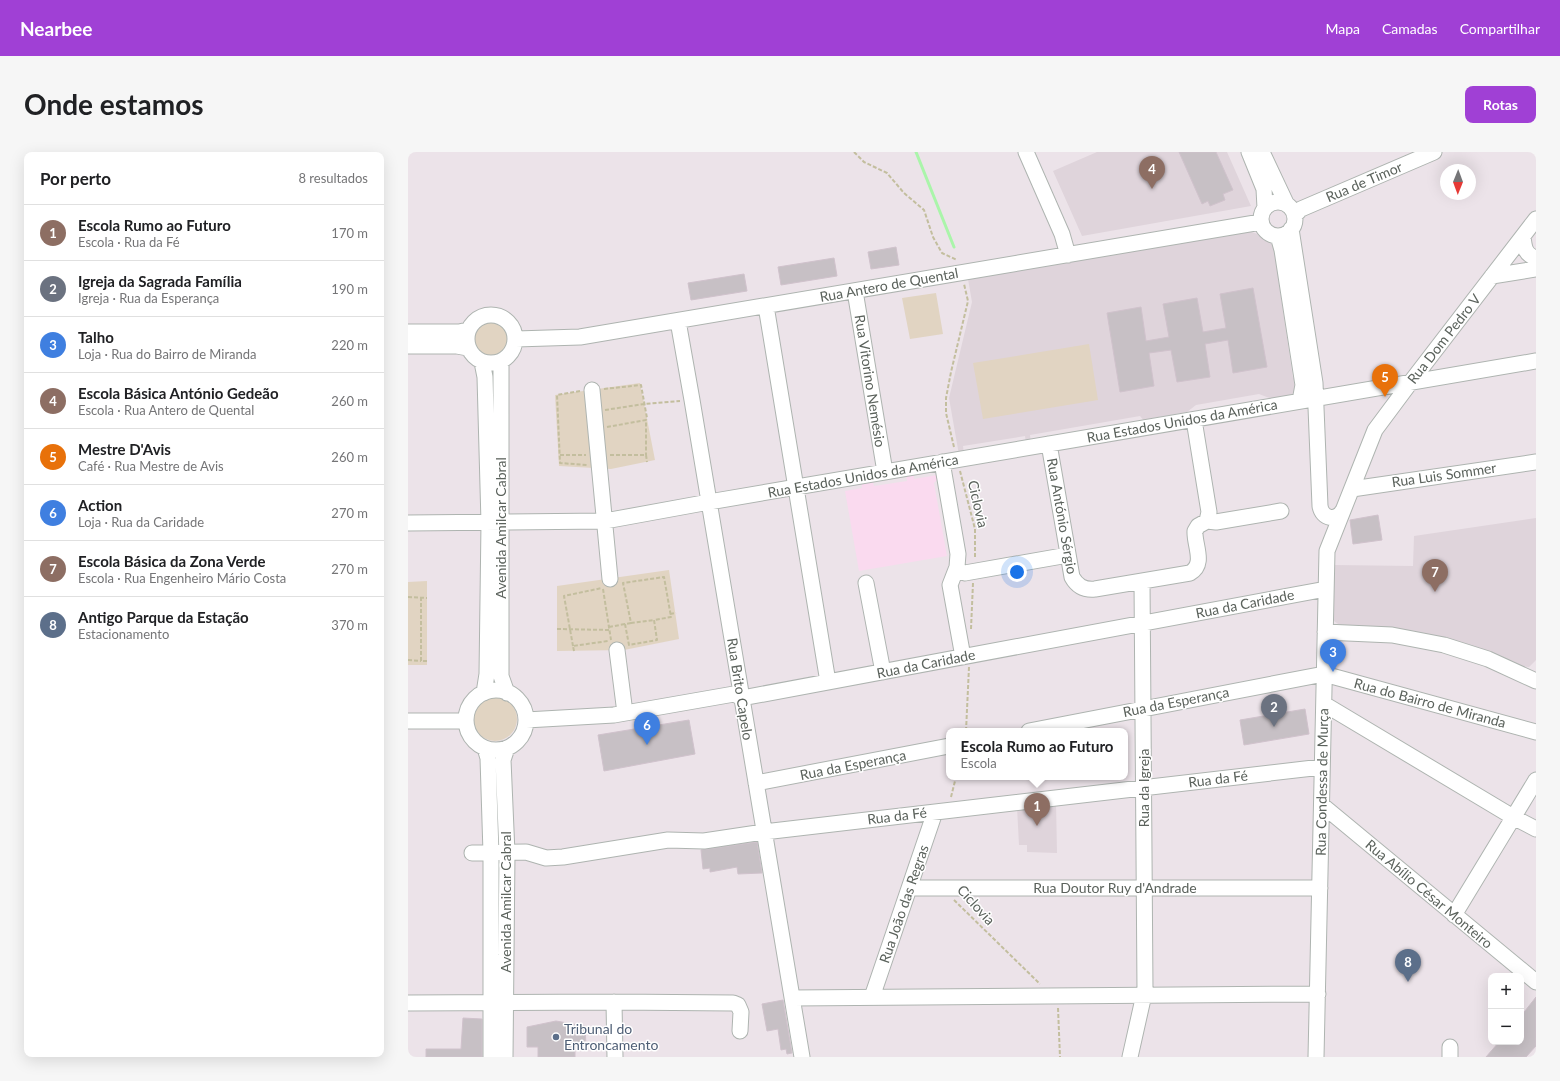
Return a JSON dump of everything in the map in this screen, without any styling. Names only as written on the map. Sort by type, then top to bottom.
[{"type":"street","points":[[1026,152],[1062,234],[1068,255]]},
{"type":"street","points":[[1249,152],[1264,188],[1263,215],[1265,229],[1271,234],[1287,221]]},
{"type":"street","points":[[1262,152],[1287,221],[1315,383],[1320,510],[1324,515],[1330,518],[1337,517],[1344,510]]},
{"type":"street","name":"Rua de Timor","points":[[1287,221],[1301,209],[1434,152]]},
{"type":"street","name":"Rua Antero de Quental","points":[[516,339],[580,337],[1068,255],[1263,215],[1271,203],[1278,202],[1287,221]]},
{"type":"street","name":"Rua Dom Pedro V","points":[[1344,510],[1376,430],[1410,383],[1536,219]]},
{"type":"street","points":[[1287,221],[1282,250],[1303,385],[1300,401]]},
{"type":"street","points":[[1523,236],[1525,249],[1530,256],[1536,258]]},
{"type":"street","points":[[1492,276],[1536,269]]},
{"type":"street","name":"Rua Vitorino Nemésio","points":[[855,291],[886,472]]},
{"type":"street","points":[[766,306],[828,682]]},
{"type":"street","points":[[487,314],[504,318],[510,323],[514,330],[516,339],[512,352],[501,362],[488,363],[482,362],[472,354],[468,348],[467,336],[468,330],[473,322],[479,317],[487,314]]},
{"type":"street","name":"Rua Brito Capelo","points":[[678,320],[802,1057]]},
{"type":"street","points":[[408,332],[459,332],[468,330]]},
{"type":"street","points":[[408,346],[457,346],[468,348]]},
{"type":"street","name":"Rua Estados Unidos da América","points":[[408,523],[605,521],[1536,361]]},
{"type":"street","name":"Avenida Amilcar Cabral","points":[[482,362],[485,377],[495,523],[501,676],[507,693]]},
{"type":"street","name":"Avenida Amilcar Cabral","points":[[484,693],[487,674],[495,523],[501,362]]},
{"type":"street","points":[[592,390],[605,521],[605,584]]},
{"type":"street","points":[[1194,420],[1209,512],[1207,521]]},
{"type":"street","name":"Rua António Sérgio","points":[[1049,444],[1072,577],[1079,586],[1095,589],[1142,581]]},
{"type":"street","points":[[942,462],[958,554],[956,571],[950,585],[967,656]]},
{"type":"street","name":"Rua Luis Sommer","points":[[1352,489],[1536,462]]},
{"type":"street","name":"Rua Condessa de Murça","points":[[1316,1057],[1327,551],[1344,510]]},
{"type":"street","points":[[1142,581],[1190,572],[1196,568],[1199,560],[1195,531],[1198,526],[1207,521],[1216,522],[1281,511]]},
{"type":"street","points":[[956,571],[974,571],[1068,555]]},
{"type":"street","name":"Rua da Igreja","points":[[1130,1057],[1144,995],[1142,581]]},
{"type":"street","points":[[866,583],[883,672]]},
{"type":"street","name":"Rua da Caridade","points":[[526,720],[625,713],[734,694],[742,698],[1326,589]]},
{"type":"street","points":[[1325,632],[1392,635],[1444,645],[1488,659],[1536,681]]},
{"type":"street","points":[[614,645],[625,713]]},
{"type":"street","name":"Rua da Esperança","points":[[1044,728],[1324,674]]},
{"type":"street","name":"Rua do Bairro de Miranda","points":[[1324,674],[1536,732]]},
{"type":"street","points":[[499,691],[507,693],[515,697],[524,712],[526,720],[521,737],[508,748],[492,750],[484,748],[477,744],[467,729],[467,712],[471,704],[484,693],[499,691]]},
{"type":"street","points":[[1324,704],[1513,817],[1536,829]]},
{"type":"street","points":[[408,721],[466,721]]},
{"type":"street","name":"Rua da Esperança","points":[[756,784],[946,747]]},
{"type":"street","name":"Avenida Amilcar Cabral","points":[[484,748],[488,758],[498,1003],[505,1057]]},
{"type":"street","name":"Avenida Amilcar Cabral","points":[[491,1057],[498,1003],[506,853],[503,760],[508,748]]},
{"type":"street","name":"Rua da Fé","points":[[472,854],[526,852],[546,858],[563,857],[668,840],[704,841],[764,832],[1322,767]]},
{"type":"street","points":[[1454,915],[1536,780]]},
{"type":"street","name":"Rua Abílio César Monteiro","points":[[1322,805],[1536,982]]},
{"type":"street","name":"Rua João das Regras","points":[[872,997],[910,888],[940,811]]},
{"type":"street","name":"Rua Doutor Ruy d'Andrade","points":[[910,888],[1320,888]]},
{"type":"street","points":[[792,998],[1318,994]]},
{"type":"street","points":[[614,1002],[615,1057]]},
{"type":"street","points":[[408,1003],[732,1003],[738,1005],[741,1012],[740,1031]]},
{"type":"path","points":[[854,152],[864,162],[887,173],[904,193],[924,210],[933,237],[942,253],[961,263],[963,272]]},
{"type":"path","name":"Ciclovia","points":[[963,272],[968,302],[950,372],[946,398],[946,413],[975,529],[971,636]]},
{"type":"path","points":[[646,455],[560,463],[557,395],[641,385],[647,418],[647,462]]},
{"type":"path","points":[[594,412],[644,404],[692,400]]},
{"type":"path","points":[[596,429],[646,420]]},
{"type":"path","points":[[560,455],[599,460]]},
{"type":"path","points":[[557,629],[609,629],[625,624],[631,624],[671,617],[664,577],[623,584],[631,624]]},
{"type":"path","points":[[573,646],[614,645],[609,629],[605,584],[564,596],[570,630],[573,646],[574,651]]},
{"type":"path","points":[[421,597],[421,661]]},
{"type":"path","points":[[408,598],[427,598]]},
{"type":"path","points":[[670,614],[676,613]]},
{"type":"path","points":[[654,620],[658,643]]},
{"type":"path","points":[[625,624],[629,645],[657,640]]},
{"type":"path","points":[[966,728],[967,656]]},
{"type":"path","points":[[408,660],[427,661]]},
{"type":"path","points":[[940,811],[949,806],[955,780]]},
{"type":"path","name":"Ciclovia","points":[[947,888],[953,899],[1058,1001],[1060,1057]]},
{"type":"shaded area","points":[[1097,152],[1227,152],[1251,206],[1082,236],[1053,171]]},
{"type":"shaded area","points":[[1248,231],[1258,234],[1273,245],[1281,276],[1278,277],[1293,378],[1297,377],[1297,394],[1277,401],[1259,394],[1196,405],[1187,412],[1153,418],[1154,422],[1146,423],[1140,416],[1030,435],[1031,443],[1026,443],[1025,436],[963,446],[964,454],[959,455],[949,398],[972,302],[968,279]]},
{"type":"shaded area","points":[[936,293],[943,334],[910,339],[902,298]]},
{"type":"shaded area","points":[[490,319],[500,322],[506,328],[509,338],[506,348],[500,354],[490,357],[480,354],[474,348],[471,338],[474,328],[480,322]]},
{"type":"shaded area","points":[[1089,344],[1098,400],[983,419],[973,363]]},
{"type":"shaded area","points":[[640,383],[655,460],[611,469],[559,466],[555,395]]},
{"type":"shaded area","points":[[913,472],[914,479],[937,475],[940,477],[934,483],[947,556],[859,571],[845,491],[862,488],[861,481],[872,479],[874,486],[907,481],[906,473]]},
{"type":"shaded area","points":[[1536,518],[1536,660],[1529,667],[1341,626],[1334,621],[1334,565],[1413,566],[1414,536]]},
{"type":"shaded area","points":[[669,570],[679,639],[624,650],[557,651],[557,586]]},
{"type":"shaded area","points":[[427,581],[427,665],[408,665],[408,582]]},
{"type":"shaded area","points":[[495,697],[507,701],[513,707],[517,719],[513,731],[507,737],[495,741],[483,737],[477,731],[473,719],[477,707],[483,701]]},
{"type":"shaded area","points":[[1056,802],[1057,853],[1027,852],[1027,845],[1019,845],[1017,807]]},
{"type":"building","points":[[1179,152],[1216,152],[1233,190],[1223,194],[1225,200],[1210,206],[1208,201],[1202,204]]},
{"type":"building","points":[[896,247],[899,265],[871,269],[868,252]]},
{"type":"building","points":[[834,258],[837,276],[781,285],[778,267]]},
{"type":"building","points":[[744,274],[747,291],[691,300],[688,283]]},
{"type":"building","points":[[1253,288],[1267,367],[1233,373],[1228,340],[1205,344],[1210,377],[1177,382],[1171,350],[1149,353],[1154,386],[1120,392],[1107,313],[1141,307],[1146,341],[1169,337],[1163,304],[1197,298],[1203,332],[1226,328],[1220,294]]},
{"type":"building","points":[[1378,515],[1382,540],[1353,544],[1350,520]]},
{"type":"building","points":[[1305,709],[1309,734],[1244,745],[1240,720]]},
{"type":"building","points":[[689,720],[695,754],[604,771],[598,735]]},
{"type":"building","points":[[757,842],[762,873],[738,874],[737,867],[710,872],[710,868],[703,869],[701,850]]},
{"type":"building","points":[[1536,997],[1536,1046],[1526,1057],[1486,1057],[1496,1045],[1524,1045],[1524,1012]]},
{"type":"building","points":[[783,1000],[792,1053],[787,1054],[786,1049],[781,1050],[778,1029],[767,1031],[762,1004]]},
{"type":"building","points":[[463,1018],[482,1019],[482,1057],[426,1057],[426,1049],[461,1049]]},
{"type":"building","name":"Tribunal do Entroncamento","points":[[556,1021],[585,1026],[586,1046],[575,1046],[575,1057],[538,1057],[538,1047],[527,1047],[527,1027]]},
{"type":"waterway","points":[[916,152],[954,247]]},
{"type":"place","name":"Escola Básica António Gedeão","points":[[1152,189]]},
{"type":"place","name":"Mestre D'Avis","points":[[1385,397]]},
{"type":"place","name":"Escola Básica da Zona Verde","points":[[1435,592]]},
{"type":"place","name":"Talho","points":[[1333,672]]},
{"type":"place","name":"Igreja da Sagrada Família","points":[[1274,727]]},
{"type":"place","name":"Action","points":[[647,745]]},
{"type":"place","name":"Escola Rumo ao Futuro","points":[[1037,826]]},
{"type":"place","name":"Antigo Parque da Estação","points":[[1408,982]]},
{"type":"place","name":"Tribunal do Entroncamento","points":[[556,1037]]}]
